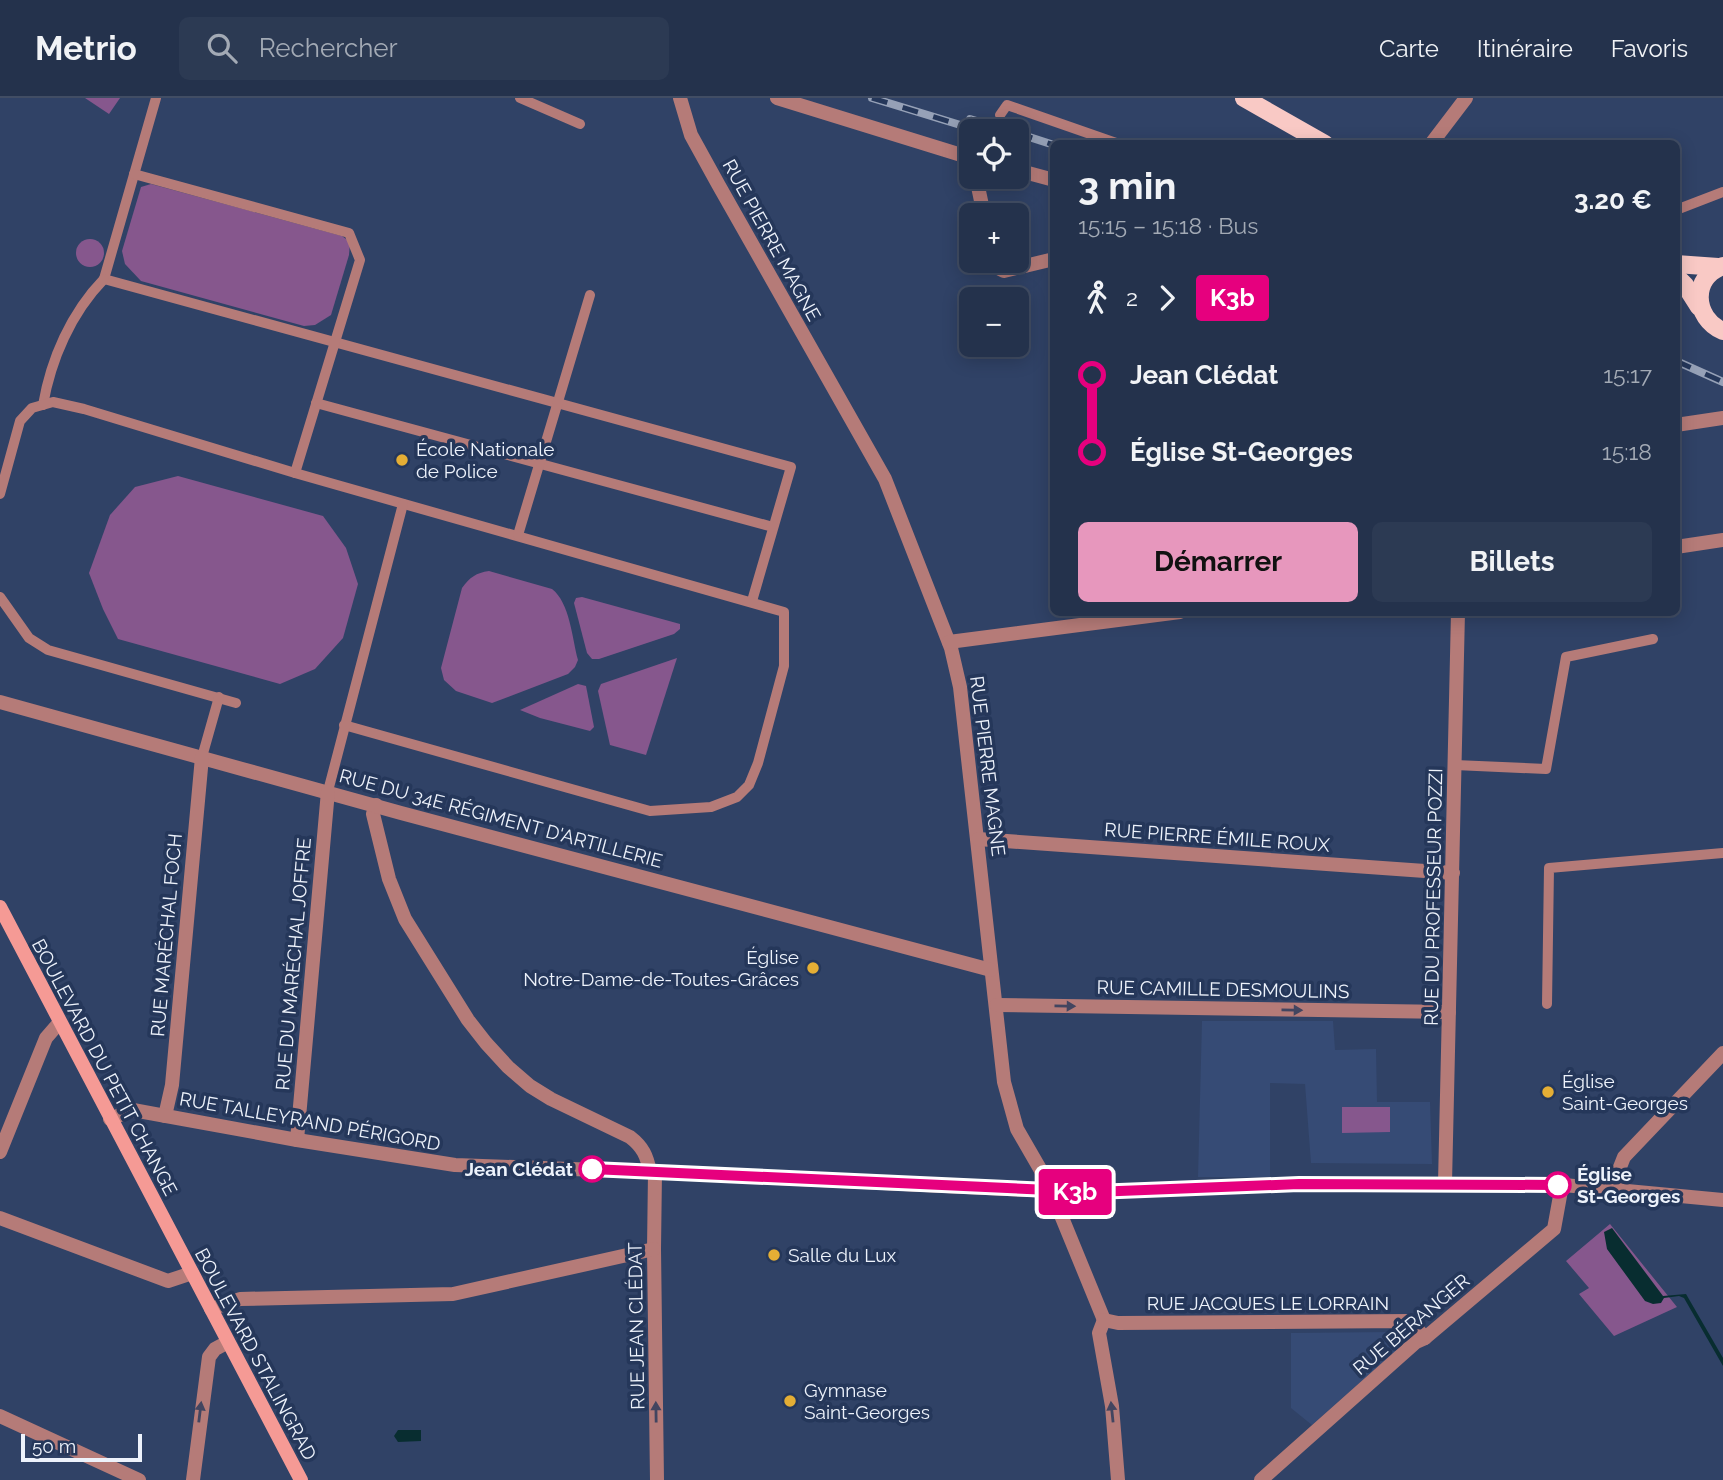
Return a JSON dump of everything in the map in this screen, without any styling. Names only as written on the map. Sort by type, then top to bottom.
[{"type":"main road","points":[[1244,98],[1318,140]]},
{"type":"main road","points":[[1680,264],[1721,266]]},
{"type":"main road","points":[[1701,310],[1699,300],[1703,281],[1721,266]]},
{"type":"main road","points":[[1680,280],[1712,325],[1723,331]]},
{"type":"main road","name":"BOULEVARD DU PETIT CHANGE","points":[[0,907],[177,1245]]},
{"type":"main road","name":"BOULEVARD STALINGRAD","points":[[177,1245],[301,1480]]},
{"type":"street","name":"RUE PIERRE MAGNE","points":[[680,98],[691,135],[885,479],[949,642],[960,687],[1004,1082],[1017,1129],[1051,1191],[1093,1299],[1104,1320],[1099,1333],[1112,1406],[1118,1480]]},
{"type":"street","points":[[777,98],[959,154]]},
{"type":"street","points":[[1434,140],[1466,98]]},
{"type":"street","points":[[1029,173],[1050,179]]},
{"type":"street","points":[[1029,265],[1050,260]]},
{"type":"street","points":[[1680,424],[1723,418]]},
{"type":"street","points":[[1680,546],[1723,540]]},
{"type":"street","points":[[949,642],[1123,616]]},
{"type":"street","name":"RUE DU PROFESSEUR POZZI","points":[[1446,1183],[1458,616]]},
{"type":"street","name":"RUE DU 34E RÉGIMENT D'ARTILLERIE","points":[[0,702],[991,970]]},
{"type":"street","name":"RUE MARÉCHAL FOCH","points":[[164,1116],[173,1085],[202,757]]},
{"type":"street","name":"RUE DU MARÉCHAL JOFFRE","points":[[297,1140],[328,791]]},
{"type":"street","points":[[376,805],[373,814],[396,899],[412,930],[468,1020],[508,1067],[530,1086],[630,1137],[641,1146],[652,1172]]},
{"type":"street","name":"RUE PIERRE ÉMILE ROUX","points":[[978,839],[1453,873]]},
{"type":"street","name":"RUE CAMILLE DESMOULINS","points":[[997,1005],[1450,1012]]},
{"type":"street","points":[[0,1152],[46,1038],[60,1023]]},
{"type":"street","points":[[1611,1190],[1624,1157],[1723,1053]]},
{"type":"street","name":"RUE TALLEYRAND PÉRIGORD","points":[[110,1118],[133,1110],[455,1165],[1094,1192],[1299,1184],[1562,1185],[1723,1200]]},
{"type":"street","name":"RUE JEAN CLÉDAT","points":[[652,1172],[657,1480]]},
{"type":"street","name":"RUE BÉRANGER","points":[[1261,1480],[1416,1342],[1425,1338],[1554,1229],[1562,1185]]},
{"type":"street","points":[[0,1218],[168,1281],[192,1273]]},
{"type":"street","points":[[211,1309],[240,1299],[453,1294],[654,1250]]},
{"type":"street","name":"RUE JACQUES LE LORRAIN","points":[[1104,1320],[1118,1323],[1410,1321],[1425,1338]]},
{"type":"street","points":[[193,1480],[209,1357],[215,1349],[228,1342]]},
{"type":"street","points":[[0,1416],[139,1480]]},
{"type":"lane","points":[[43,405],[49,374],[76,313],[86,297],[104,279],[156,98]]},
{"type":"lane","points":[[520,98],[580,124]]},
{"type":"lane","points":[[1000,115],[1007,105],[1108,140]]},
{"type":"lane","points":[[134,174],[349,233],[360,260],[295,473]]},
{"type":"lane","points":[[1680,208],[1723,192]]},
{"type":"lane","points":[[104,279],[791,467],[752,601]]},
{"type":"lane","points":[[518,536],[590,295]]},
{"type":"lane","points":[[0,494],[20,421],[32,408],[54,402],[784,612],[784,666],[758,763],[749,785],[728,802],[712,807],[650,811],[344,725]]},
{"type":"lane","points":[[316,403],[774,527]]},
{"type":"lane","points":[[328,791],[403,504]]},
{"type":"lane","points":[[0,597],[29,638],[48,650],[236,703]]},
{"type":"lane","points":[[1455,765],[1546,769],[1566,657],[1653,639]]},
{"type":"lane","points":[[202,757],[219,697]]},
{"type":"lane","points":[[1547,1004],[1549,868],[1723,853]]},
{"type":"shaded area","points":[[85,98],[120,98],[109,114]]},
{"type":"shaded area","points":[[151,184],[342,236],[350,242],[349,255],[331,315],[315,325],[304,326],[141,281],[125,264],[122,251],[141,187]]},
{"type":"shaded area","points":[[90,239],[100,243],[104,253],[100,263],[90,267],[80,263],[76,253],[80,243]]},
{"type":"shaded area","points":[[178,476],[323,516],[346,548],[358,584],[343,638],[315,669],[280,684],[118,639],[89,573],[110,515],[135,487]]},
{"type":"shaded area","points":[[489,571],[552,589],[558,595],[567,612],[578,660],[568,674],[492,703],[456,691],[444,680],[441,668],[462,588],[474,576]]},
{"type":"shaded area","points":[[582,597],[680,624],[680,629],[674,634],[592,659],[587,653],[574,603],[576,598]]},
{"type":"shaded area","points":[[677,658],[646,755],[610,745],[598,691],[601,684]]},
{"type":"shaded area","points":[[578,684],[586,686],[594,727],[590,731],[520,710]]},
{"type":"shaded area","points":[[1202,1021],[1333,1021],[1335,1050],[1376,1049],[1377,1102],[1430,1102],[1432,1164],[1311,1163],[1305,1084],[1270,1083],[1270,1177],[1198,1177]]},
{"type":"shaded area","points":[[1342,1107],[1390,1107],[1390,1132],[1342,1133]]},
{"type":"shaded area","points":[[1610,1224],[1677,1307],[1614,1336],[1579,1294],[1589,1288],[1566,1261]]},
{"type":"shaded area","points":[[1612,1228],[1663,1296],[1686,1294],[1723,1358],[1723,1366],[1684,1298],[1664,1298],[1661,1303],[1653,1304],[1645,1301],[1607,1249],[1604,1232]]},
{"type":"shaded area","points":[[1394,1332],[1398,1349],[1312,1425],[1291,1408],[1291,1333]]},
{"type":"shaded area","points":[[398,1430],[421,1430],[421,1441],[398,1442],[394,1436]]},
{"type":"railway","points":[[872,98],[959,125]]},
{"type":"railway","points":[[1029,137],[1050,144]]},
{"type":"railway","points":[[1680,363],[1723,382]]},
{"type":"bus line","name":"K3b","points":[[592,1169],[1094,1192],[1299,1184],[1558,1185]]},
{"type":"place","name":"École Nationale de Police","points":[[402,460]]},
{"type":"place","name":"Église Notre-Dame-de-Toutes-Grâces","points":[[813,968]]},
{"type":"place","name":"Église Saint-Georges","points":[[1548,1092]]},
{"type":"place","name":"Jean Clédat","points":[[592,1169]]},
{"type":"place","name":"Église St-Georges","points":[[1558,1185]]},
{"type":"place","name":"Salle du Lux","points":[[774,1255]]},
{"type":"place","name":"Gymnase Saint-Georges","points":[[790,1401]]}]
